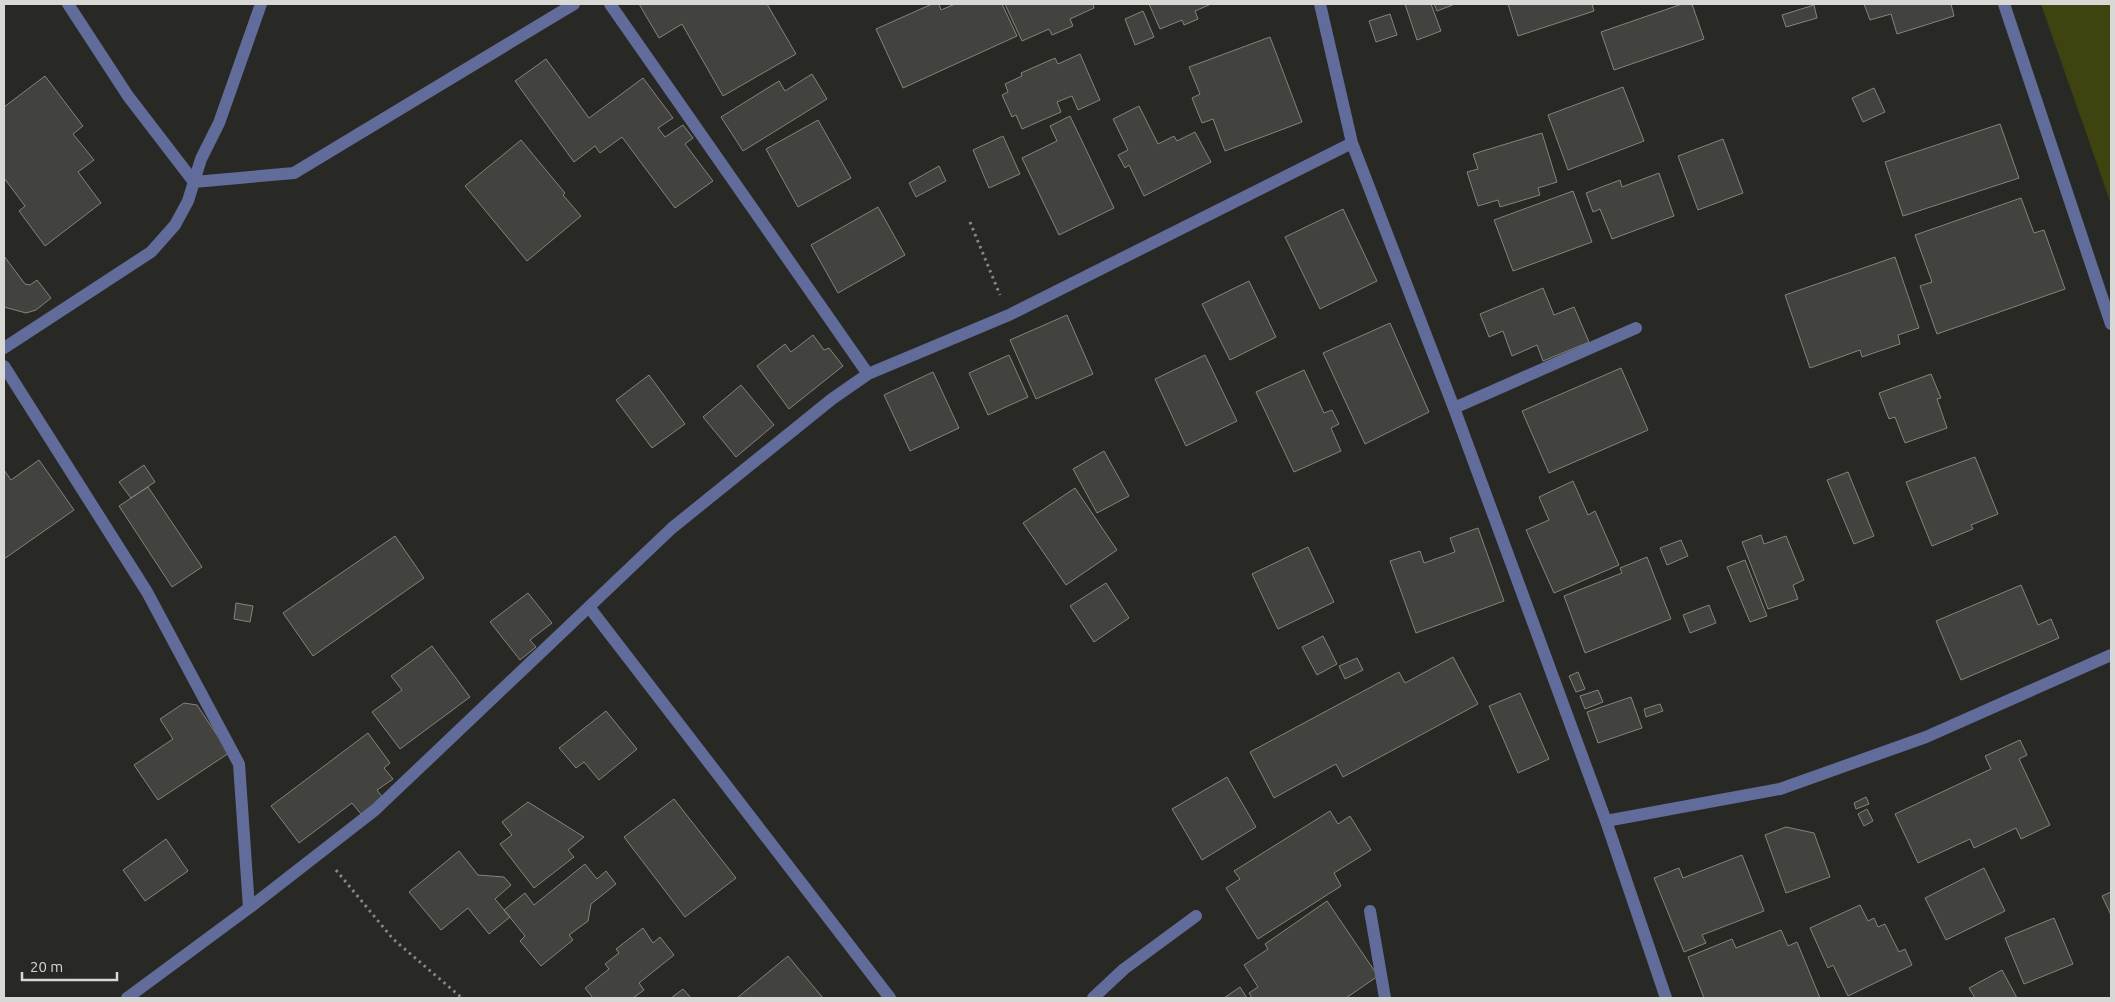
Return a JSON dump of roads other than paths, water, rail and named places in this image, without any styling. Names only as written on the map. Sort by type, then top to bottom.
[{"type":"street","points":[[68,4],[128,96],[194,182]]},
{"type":"street","points":[[4,348],[151,252],[174,225],[188,201],[201,159],[220,123],[261,4]]},
{"type":"street","points":[[194,182],[294,173],[574,4]]},
{"type":"street","points":[[610,4],[868,374]]},
{"type":"street","points":[[1320,4],[1352,143],[1454,408],[1606,821],[1666,998]]},
{"type":"street","points":[[2004,4],[2111,324]]},
{"type":"street","points":[[127,998],[249,908],[375,810],[672,528],[832,398],[868,374],[1009,315],[1352,143]]},
{"type":"street","points":[[1454,408],[1636,328]]},
{"type":"street","points":[[4,366],[147,592],[239,764],[249,908]]},
{"type":"street","points":[[589,608],[890,998]]},
{"type":"street","points":[[1606,821],[1780,789],[1926,738],[2111,655]]},
{"type":"street","points":[[1370,911],[1385,998]]},
{"type":"street","points":[[1093,998],[1124,970],[1196,916]]}]
